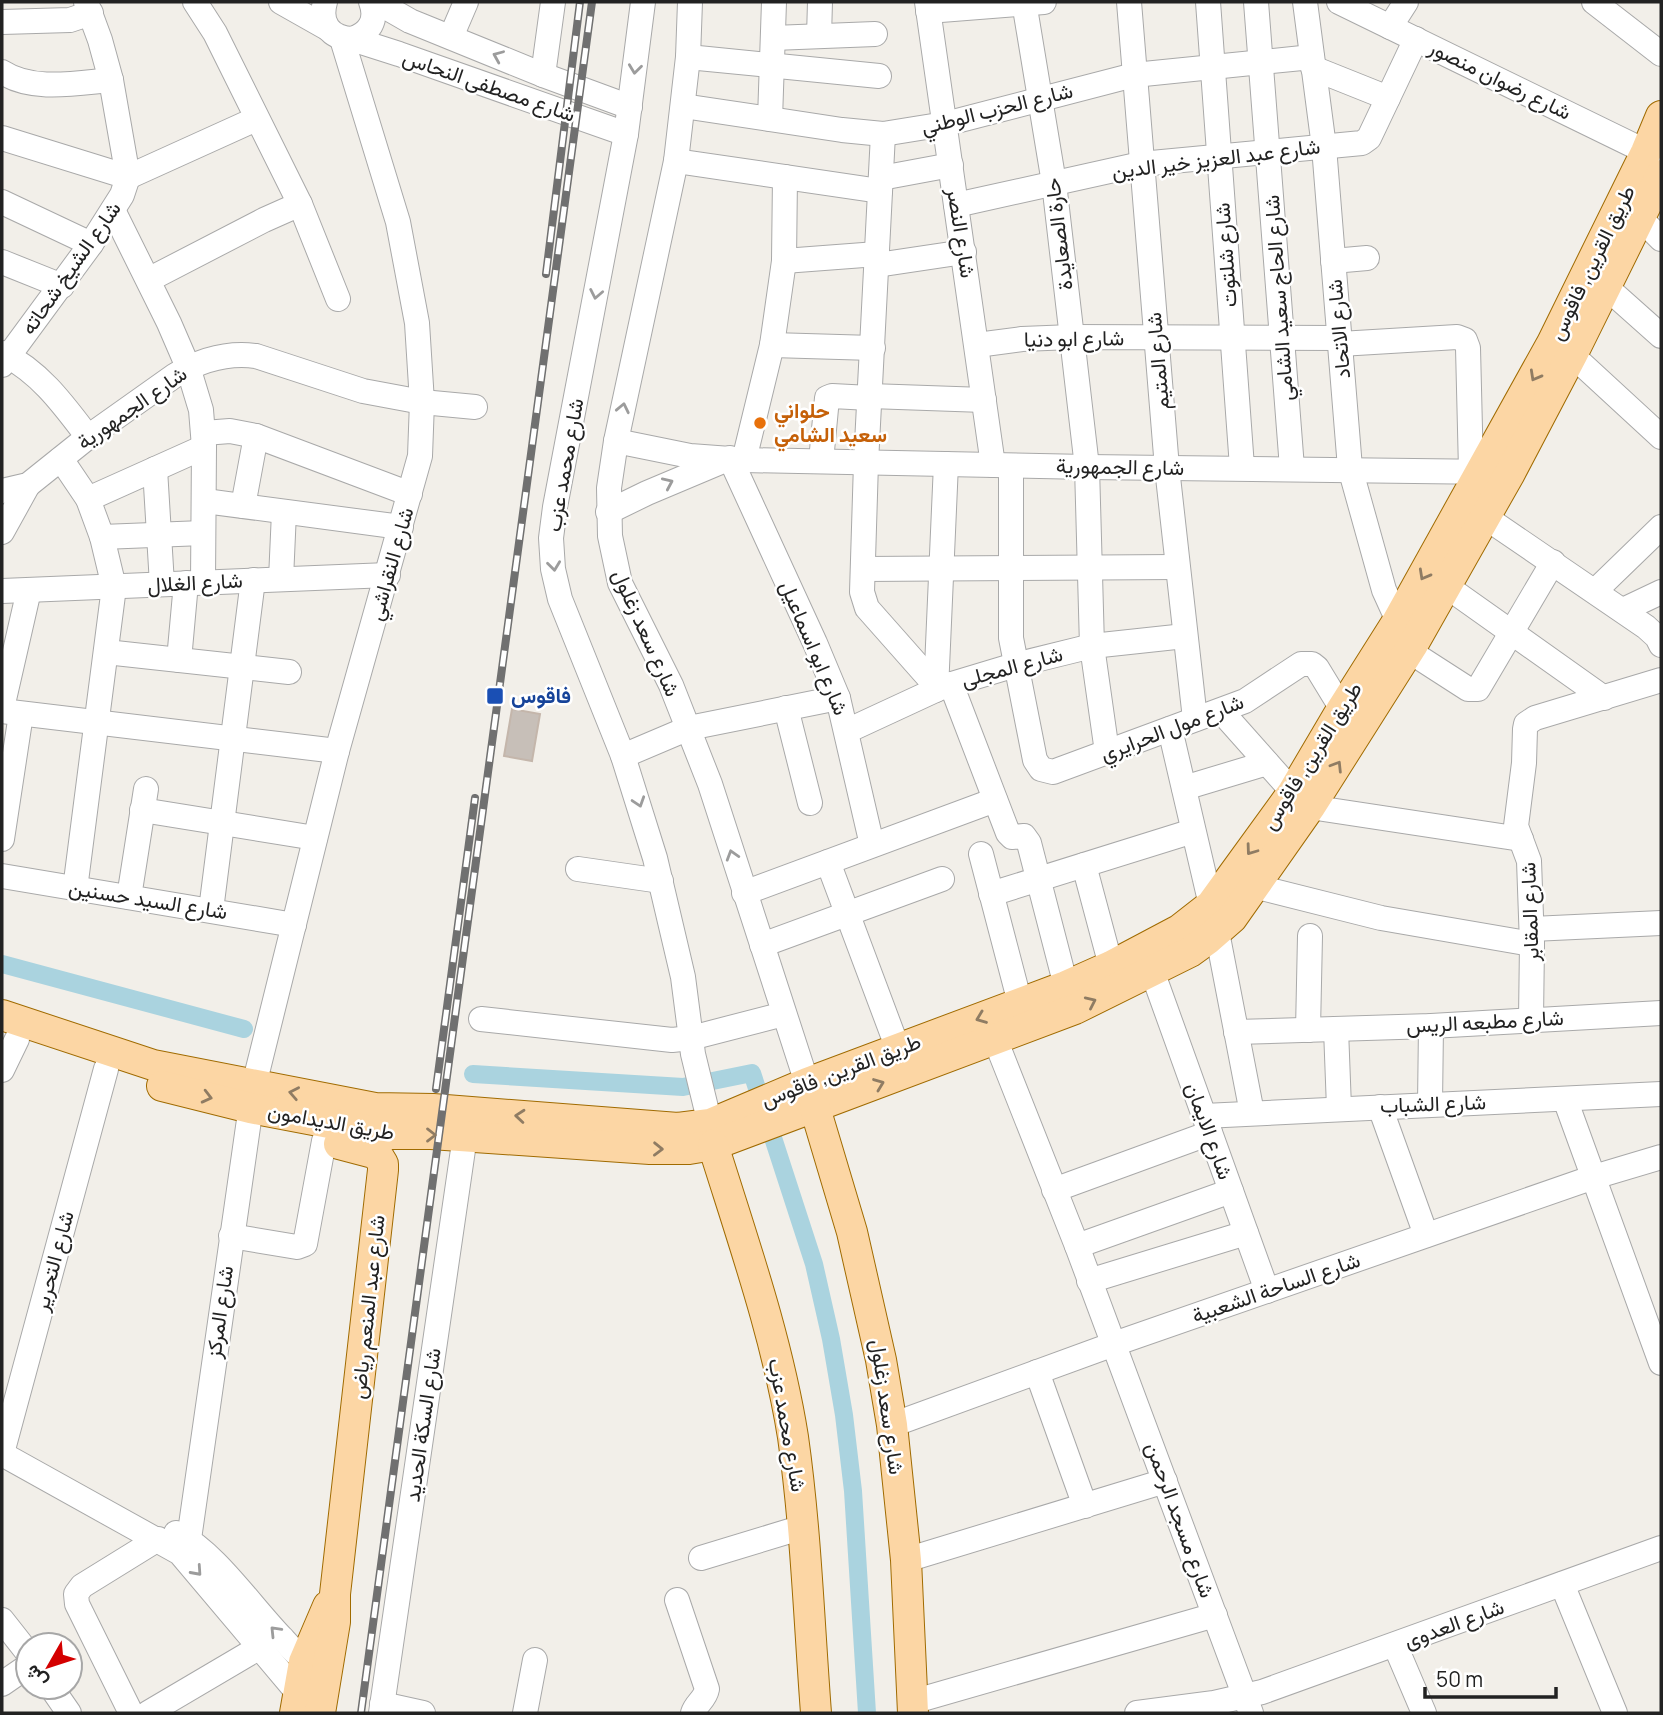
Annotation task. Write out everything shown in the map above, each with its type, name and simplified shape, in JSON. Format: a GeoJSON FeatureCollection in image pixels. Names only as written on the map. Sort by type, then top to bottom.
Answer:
{"type":"FeatureCollection","features":[{"type":"Feature","properties":{"kind":"main road","name":"طريق القرين, فاقوس"},"geometry":{"type":"LineString","coordinates":[[718,1126],[995,1040],[1075,1009],[1190,952],[1302,800],[1406,640],[1446,586],[1485,517],[1488,471],[1572,355],[1640,218],[1656,162],[1661,116]]}},
{"type":"Feature","properties":{"kind":"main road","name":"طريق القرين, فاقوس"},"geometry":{"type":"LineString","coordinates":[[800,1100],[898,1049],[1066,986],[1179,930],[1214,919],[1232,918],[1254,886],[1302,800],[1342,709],[1406,640],[1552,343],[1656,162]]}},
{"type":"Feature","properties":{"kind":"main road","name":"طريق الديدامون"},"geometry":{"type":"LineString","coordinates":[[7,1029],[106,1069],[150,1074]]}},
{"type":"Feature","properties":{"kind":"main road","name":"طريق الديدامون"},"geometry":{"type":"LineString","coordinates":[[7,1029],[250,1105],[387,1134],[465,1136],[573,1133]]}},
{"type":"Feature","properties":{"kind":"main road","name":"شارع سعد زغلول"},"geometry":{"type":"LineString","coordinates":[[800,1100],[852,1232],[868,1296],[892,1425],[906,1560],[912,1708]]}},
{"type":"Feature","properties":{"kind":"main road","name":"طريق الديدامون"},"geometry":{"type":"LineString","coordinates":[[250,1105],[433,1109],[650,1149],[689,1149],[718,1126]]}},
{"type":"Feature","properties":{"kind":"main road","name":"شارع عبد المنعم رياض"},"geometry":{"type":"LineString","coordinates":[[250,1105],[324,1141],[372,1151],[380,1159],[383,1170],[335,1594],[323,1614],[309,1706]]}},
{"type":"Feature","properties":{"kind":"main road","name":"شارع محمد عزب"},"geometry":{"type":"LineString","coordinates":[[718,1126],[774,1347],[793,1437],[803,1527],[816,1713]]}},
{"type":"Feature","properties":{"kind":"street"},"geometry":{"type":"LineString","coordinates":[[195,2],[215,33],[300,204],[338,299]]}},
{"type":"Feature","properties":{"kind":"street","name":"شارع مصطفى النحاس"},"geometry":{"type":"LineString","coordinates":[[281,2],[340,36],[626,134]]}},
{"type":"Feature","properties":{"kind":"street","name":"شارع النقراشي"},"geometry":{"type":"LineString","coordinates":[[250,1105],[337,751],[420,456],[422,402],[417,323],[398,222],[340,36],[322,12],[325,2]]}},
{"type":"Feature","properties":{"kind":"street"},"geometry":{"type":"LineString","coordinates":[[340,36],[368,31],[374,15],[374,2]]}},
{"type":"Feature","properties":{"kind":"street","name":"شارع مصطفى النحاس"},"geometry":{"type":"LineString","coordinates":[[374,2],[410,21],[630,107]]}},
{"type":"Feature","properties":{"kind":"street"},"geometry":{"type":"LineString","coordinates":[[450,37],[466,2]]}},
{"type":"Feature","properties":{"kind":"street"},"geometry":{"type":"LineString","coordinates":[[543,75],[553,2]]}},
{"type":"Feature","properties":{"kind":"street","name":"شارع محمد عزب"},"geometry":{"type":"LineString","coordinates":[[643,2],[626,134],[560,480],[551,538],[553,569],[560,599],[623,756],[661,881],[683,977],[692,1046],[718,1126]]}},
{"type":"Feature","properties":{"kind":"street","name":"شارع سعد زغلول"},"geometry":{"type":"LineString","coordinates":[[690,2],[688,57],[676,161],[616,441],[608,512],[613,560],[620,583],[671,685],[710,783],[784,1014],[800,1100]]}},
{"type":"Feature","properties":{"kind":"street"},"geometry":{"type":"LineString","coordinates":[[770,119],[774,2]]}},
{"type":"Feature","properties":{"kind":"street"},"geometry":{"type":"LineString","coordinates":[[819,36],[821,2]]}},
{"type":"Feature","properties":{"kind":"street"},"geometry":{"type":"LineString","coordinates":[[928,6],[1031,2]]}},
{"type":"Feature","properties":{"kind":"street","name":"حارة الصعايدة"},"geometry":{"type":"LineString","coordinates":[[1031,2],[1087,467],[1093,646],[1107,752]]}},
{"type":"Feature","properties":{"kind":"street","name":"شارع المتيم"},"geometry":{"type":"LineString","coordinates":[[1129,2],[1167,468],[1195,719]]}},
{"type":"Feature","properties":{"kind":"street","name":"شارع شلتوت"},"geometry":{"type":"LineString","coordinates":[[1208,2],[1242,467]]}},
{"type":"Feature","properties":{"kind":"street","name":"شارع الحاج سعيد الشامي"},"geometry":{"type":"LineString","coordinates":[[1256,2],[1292,468]]}},
{"type":"Feature","properties":{"kind":"street","name":"شارع الاتحاد"},"geometry":{"type":"LineString","coordinates":[[1305,2],[1324,147],[1350,468],[1384,590],[1406,640]]}},
{"type":"Feature","properties":{"kind":"street","name":"شارع رضوان منصور"},"geometry":{"type":"LineString","coordinates":[[1339,2],[1656,162]]}},
{"type":"Feature","properties":{"kind":"street"},"geometry":{"type":"LineString","coordinates":[[1390,27],[1406,2]]}},
{"type":"Feature","properties":{"kind":"street"},"geometry":{"type":"LineString","coordinates":[[1594,2],[1661,54]]}},
{"type":"Feature","properties":{"kind":"street"},"geometry":{"type":"LineString","coordinates":[[2,22],[70,20],[92,6]]}},
{"type":"Feature","properties":{"kind":"street","name":"شارع الشيخ شحاته"},"geometry":{"type":"LineString","coordinates":[[4,358],[62,286],[91,244],[122,195],[128,177],[111,80],[92,6]]}},
{"type":"Feature","properties":{"kind":"street","name":"شارع النصر"},"geometry":{"type":"LineString","coordinates":[[928,6],[984,400],[1002,466],[1011,568],[1011,638],[1015,665],[1035,760],[1041,769],[1052,772]]}},
{"type":"Feature","properties":{"kind":"street"},"geometry":{"type":"LineString","coordinates":[[773,38],[875,34]]}},
{"type":"Feature","properties":{"kind":"street","name":"شارع عبد العزيز خير الدين"},"geometry":{"type":"LineString","coordinates":[[956,205],[1141,164],[1366,141],[1416,39]]}},
{"type":"Feature","properties":{"kind":"street"},"geometry":{"type":"LineString","coordinates":[[688,57],[879,76]]}},
{"type":"Feature","properties":{"kind":"street","name":"شارع الحزب الوطني"},"geometry":{"type":"LineString","coordinates":[[683,106],[883,134],[945,124],[1134,75],[1261,61],[1312,62]]}},
{"type":"Feature","properties":{"kind":"street"},"geometry":{"type":"LineString","coordinates":[[1312,62],[1388,99]]}},
{"type":"Feature","properties":{"kind":"street"},"geometry":{"type":"LineString","coordinates":[[2,72],[18,79],[55,84],[111,80]]}},
{"type":"Feature","properties":{"kind":"street"},"geometry":{"type":"LineString","coordinates":[[2,138],[128,177],[256,119]]}},
{"type":"Feature","properties":{"kind":"street"},"geometry":{"type":"LineString","coordinates":[[883,134],[862,592],[867,608],[941,686],[1009,834],[1027,839],[1066,986]]}},
{"type":"Feature","properties":{"kind":"street"},"geometry":{"type":"LineString","coordinates":[[676,161],[785,177],[880,185],[951,165]]}},
{"type":"Feature","properties":{"kind":"street"},"geometry":{"type":"LineString","coordinates":[[737,459],[772,345],[784,261],[785,177]]}},
{"type":"Feature","properties":{"kind":"street"},"geometry":{"type":"LineString","coordinates":[[2,202],[91,244]]}},
{"type":"Feature","properties":{"kind":"street"},"geometry":{"type":"LineString","coordinates":[[150,279],[243,230],[300,204]]}},
{"type":"Feature","properties":{"kind":"street"},"geometry":{"type":"LineString","coordinates":[[113,210],[150,279],[188,368],[201,410],[205,501],[203,533],[184,583],[179,660]]}},
{"type":"Feature","properties":{"kind":"street"},"geometry":{"type":"LineString","coordinates":[[1640,218],[1661,239]]}},
{"type":"Feature","properties":{"kind":"street"},"geometry":{"type":"LineString","coordinates":[[784,261],[877,260],[964,252]]}},
{"type":"Feature","properties":{"kind":"street"},"geometry":{"type":"LineString","coordinates":[[1333,261],[1367,258]]}},
{"type":"Feature","properties":{"kind":"street"},"geometry":{"type":"LineString","coordinates":[[2,262],[62,286]]}},
{"type":"Feature","properties":{"kind":"street"},"geometry":{"type":"LineString","coordinates":[[1606,287],[1661,336]]}},
{"type":"Feature","properties":{"kind":"street","name":"شارع ابو دنيا"},"geometry":{"type":"LineString","coordinates":[[977,345],[1022,339],[1072,337],[1233,337],[1340,341],[1457,337],[1465,340],[1468,348],[1488,471]]}},
{"type":"Feature","properties":{"kind":"street"},"geometry":{"type":"LineString","coordinates":[[772,345],[873,348]]}},
{"type":"Feature","properties":{"kind":"street"},"geometry":{"type":"LineString","coordinates":[[1572,355],[1661,437]]}},
{"type":"Feature","properties":{"kind":"street","name":"شارع الجمهورية"},"geometry":{"type":"LineString","coordinates":[[2,491],[27,485],[88,437],[188,368],[222,356],[256,356],[363,391],[422,402],[475,407]]}},
{"type":"Feature","properties":{"kind":"street"},"geometry":{"type":"LineString","coordinates":[[4,358],[38,376],[88,437]]}},
{"type":"Feature","properties":{"kind":"street"},"geometry":{"type":"LineString","coordinates":[[821,461],[827,398],[832,396],[984,400]]}},
{"type":"Feature","properties":{"kind":"street"},"geometry":{"type":"LineString","coordinates":[[88,499],[155,469],[204,440],[230,431],[256,436],[410,494]]}},
{"type":"Feature","properties":{"kind":"street"},"geometry":{"type":"LineString","coordinates":[[243,506],[256,436]]}},
{"type":"Feature","properties":{"kind":"street","name":"شارع الجمهورية"},"geometry":{"type":"LineString","coordinates":[[616,441],[690,456],[737,459],[1002,466],[1488,471]]}},
{"type":"Feature","properties":{"kind":"street"},"geometry":{"type":"LineString","coordinates":[[61,459],[88,499],[102,537],[114,587],[75,889]]}},
{"type":"Feature","properties":{"kind":"street","name":"شارع الجمهورية"},"geometry":{"type":"LineString","coordinates":[[608,512],[647,493],[737,459]]}},
{"type":"Feature","properties":{"kind":"street","name":"شارع ابو اسماعيل"},"geometry":{"type":"LineString","coordinates":[[737,459],[838,698],[872,845]]}},
{"type":"Feature","properties":{"kind":"street"},"geometry":{"type":"LineString","coordinates":[[941,686],[941,569],[946,464]]}},
{"type":"Feature","properties":{"kind":"street"},"geometry":{"type":"LineString","coordinates":[[155,469],[159,535],[184,583]]}},
{"type":"Feature","properties":{"kind":"street"},"geometry":{"type":"LineString","coordinates":[[2,532],[27,485]]}},
{"type":"Feature","properties":{"kind":"street"},"geometry":{"type":"LineString","coordinates":[[205,501],[401,527]]}},
{"type":"Feature","properties":{"kind":"street"},"geometry":{"type":"LineString","coordinates":[[281,579],[284,512]]}},
{"type":"Feature","properties":{"kind":"street"},"geometry":{"type":"LineString","coordinates":[[1485,517],[1623,610],[1652,632],[1661,645]]}},
{"type":"Feature","properties":{"kind":"street"},"geometry":{"type":"LineString","coordinates":[[1595,591],[1661,527]]}},
{"type":"Feature","properties":{"kind":"street"},"geometry":{"type":"LineString","coordinates":[[102,537],[203,533]]}},
{"type":"Feature","properties":{"kind":"street"},"geometry":{"type":"LineString","coordinates":[[1406,640],[1474,691],[1480,686],[1553,562]]}},
{"type":"Feature","properties":{"kind":"street"},"geometry":{"type":"LineString","coordinates":[[863,569],[1177,567]]}},
{"type":"Feature","properties":{"kind":"street","name":"شارع الغلال"},"geometry":{"type":"LineString","coordinates":[[2,591],[388,575]]}},
{"type":"Feature","properties":{"kind":"street"},"geometry":{"type":"LineString","coordinates":[[211,910],[253,580]]}},
{"type":"Feature","properties":{"kind":"street"},"geometry":{"type":"LineString","coordinates":[[1446,586],[1604,698],[1661,680]]}},
{"type":"Feature","properties":{"kind":"street"},"geometry":{"type":"LineString","coordinates":[[2,839],[8,711],[29,590]]}},
{"type":"Feature","properties":{"kind":"street"},"geometry":{"type":"LineString","coordinates":[[1623,610],[1661,592]]}},
{"type":"Feature","properties":{"kind":"street","name":"شارع المجلى"},"geometry":{"type":"LineString","coordinates":[[847,731],[941,686],[1015,665],[1093,646],[1185,636]]}},
{"type":"Feature","properties":{"kind":"street"},"geometry":{"type":"LineString","coordinates":[[106,652],[289,672]]}},
{"type":"Feature","properties":{"kind":"street","name":"شارع مول الحرايري"},"geometry":{"type":"LineString","coordinates":[[1052,772],[1256,696],[1301,664],[1307,663],[1317,668],[1342,709]]}},
{"type":"Feature","properties":{"kind":"street"},"geometry":{"type":"LineString","coordinates":[[623,756],[689,728],[838,698]]}},
{"type":"Feature","properties":{"kind":"street","name":"شارع المقابر"},"geometry":{"type":"LineString","coordinates":[[1531,1019],[1529,861],[1516,819],[1523,781],[1527,724],[1535,718],[1604,698]]}},
{"type":"Feature","properties":{"kind":"street"},"geometry":{"type":"LineString","coordinates":[[786,708],[810,803]]}},
{"type":"Feature","properties":{"kind":"street"},"geometry":{"type":"LineString","coordinates":[[8,711],[337,751]]}},
{"type":"Feature","properties":{"kind":"street"},"geometry":{"type":"LineString","coordinates":[[1221,711],[1302,800],[1521,839]]}},
{"type":"Feature","properties":{"kind":"street"},"geometry":{"type":"LineString","coordinates":[[1170,729],[1214,919],[1252,1112]]}},
{"type":"Feature","properties":{"kind":"street"},"geometry":{"type":"LineString","coordinates":[[1184,788],[1267,762]]}},
{"type":"Feature","properties":{"kind":"street"},"geometry":{"type":"LineString","coordinates":[[129,897],[144,799],[222,823],[315,838]]}},
{"type":"Feature","properties":{"kind":"street"},"geometry":{"type":"LineString","coordinates":[[744,893],[995,800]]}},
{"type":"Feature","properties":{"kind":"street"},"geometry":{"type":"LineString","coordinates":[[991,894],[1193,831]]}},
{"type":"Feature","properties":{"kind":"street"},"geometry":{"type":"LineString","coordinates":[[981,854],[1020,1003]]}},
{"type":"Feature","properties":{"kind":"street"},"geometry":{"type":"LineString","coordinates":[[828,862],[898,1049]]}},
{"type":"Feature","properties":{"kind":"street"},"geometry":{"type":"LineString","coordinates":[[1084,865],[1111,966]]}},
{"type":"Feature","properties":{"kind":"street"},"geometry":{"type":"LineString","coordinates":[[578,869],[661,881]]}},
{"type":"Feature","properties":{"kind":"street","name":"شارع السيد حسنين"},"geometry":{"type":"LineString","coordinates":[[2,876],[294,925]]}},
{"type":"Feature","properties":{"kind":"street"},"geometry":{"type":"LineString","coordinates":[[762,946],[942,879]]}},
{"type":"Feature","properties":{"kind":"street"},"geometry":{"type":"LineString","coordinates":[[1254,886],[1381,918],[1532,937],[1661,923]]}},
{"type":"Feature","properties":{"kind":"street"},"geometry":{"type":"LineString","coordinates":[[1308,1030],[1310,936]]}},
{"type":"Feature","properties":{"kind":"street","name":"شارع الايمان"},"geometry":{"type":"LineString","coordinates":[[1152,971],[1267,1291]]}},
{"type":"Feature","properties":{"kind":"street","name":"شارع مطبعه الريس"},"geometry":{"type":"LineString","coordinates":[[1236,1032],[1431,1026],[1661,1013]]}},
{"type":"Feature","properties":{"kind":"street"},"geometry":{"type":"LineString","coordinates":[[481,1019],[692,1046],[784,1014]]}},
{"type":"Feature","properties":{"kind":"street"},"geometry":{"type":"LineString","coordinates":[[1430,1104],[1431,1026]]}},
{"type":"Feature","properties":{"kind":"street"},"geometry":{"type":"LineString","coordinates":[[2,1070],[7,1029]]}},
{"type":"Feature","properties":{"kind":"street"},"geometry":{"type":"LineString","coordinates":[[1336,1029],[1339,1108]]}},
{"type":"Feature","properties":{"kind":"street","name":"شارع مسجد الرحمن"},"geometry":{"type":"LineString","coordinates":[[995,1040],[1077,1246],[1248,1705]]}},
{"type":"Feature","properties":{"kind":"street","name":"شارع التحرير"},"geometry":{"type":"LineString","coordinates":[[2,1454],[106,1069]]}},
{"type":"Feature","properties":{"kind":"street","name":"شارع الشباب"},"geometry":{"type":"LineString","coordinates":[[1054,1190],[1207,1125],[1252,1112],[1661,1094]]}},
{"type":"Feature","properties":{"kind":"street"},"geometry":{"type":"LineString","coordinates":[[1565,1099],[1656,1329],[1661,1363]]}},
{"type":"Feature","properties":{"kind":"street","name":"شارع المركز"},"geometry":{"type":"LineString","coordinates":[[189,1539],[250,1105]]}},
{"type":"Feature","properties":{"kind":"street"},"geometry":{"type":"LineString","coordinates":[[1380,1107],[1426,1235]]}},
{"type":"Feature","properties":{"kind":"street","name":"شارع السكة الحديد"},"geometry":{"type":"LineString","coordinates":[[382,1709],[465,1136]]}},
{"type":"Feature","properties":{"kind":"street"},"geometry":{"type":"LineString","coordinates":[[231,1236],[297,1247],[304,1244],[324,1141]]}},
{"type":"Feature","properties":{"kind":"street","name":"شارع الساحة الشعبية"},"geometry":{"type":"LineString","coordinates":[[892,1425],[1426,1235],[1594,1177],[1661,1157]]}},
{"type":"Feature","properties":{"kind":"street"},"geometry":{"type":"LineString","coordinates":[[1077,1246],[1231,1191]]}},
{"type":"Feature","properties":{"kind":"street"},"geometry":{"type":"LineString","coordinates":[[1089,1281],[1246,1233]]}},
{"type":"Feature","properties":{"kind":"street"},"geometry":{"type":"LineString","coordinates":[[1037,1372],[1085,1506]]}},
{"type":"Feature","properties":{"kind":"street"},"geometry":{"type":"LineString","coordinates":[[2,1454],[180,1553],[309,1706]]}},
{"type":"Feature","properties":{"kind":"street"},"geometry":{"type":"LineString","coordinates":[[906,1560],[1165,1481]]}},
{"type":"Feature","properties":{"kind":"street"},"geometry":{"type":"LineString","coordinates":[[99,1507],[189,1539],[205,1553],[261,1617],[316,1667]]}},
{"type":"Feature","properties":{"kind":"street"},"geometry":{"type":"LineString","coordinates":[[701,1558],[803,1527]]}},
{"type":"Feature","properties":{"kind":"street"},"geometry":{"type":"LineString","coordinates":[[131,1713],[77,1604],[76,1594],[82,1586],[158,1539]]}},
{"type":"Feature","properties":{"kind":"street","name":"شارع العدوى"},"geometry":{"type":"LineString","coordinates":[[1137,1713],[1248,1705],[1395,1645],[1661,1548]]}},
{"type":"Feature","properties":{"kind":"street"},"geometry":{"type":"LineString","coordinates":[[1562,1584],[1615,1713]]}},
{"type":"Feature","properties":{"kind":"street"},"geometry":{"type":"LineString","coordinates":[[677,1600],[707,1689],[694,1713]]}},
{"type":"Feature","properties":{"kind":"street"},"geometry":{"type":"LineString","coordinates":[[912,1708],[1215,1615]]}},
{"type":"Feature","properties":{"kind":"street"},"geometry":{"type":"LineString","coordinates":[[2,1620],[14,1635]]}},
{"type":"Feature","properties":{"kind":"street"},"geometry":{"type":"LineString","coordinates":[[1395,1645],[1424,1713]]}},
{"type":"Feature","properties":{"kind":"street"},"geometry":{"type":"LineString","coordinates":[[148,1713],[260,1647]]}},
{"type":"Feature","properties":{"kind":"street"},"geometry":{"type":"LineString","coordinates":[[525,1713],[535,1660]]}},
{"type":"Feature","properties":{"kind":"street"},"geometry":{"type":"LineString","coordinates":[[382,1709],[422,1713]]}},
{"type":"Feature","properties":{"kind":"building"},"geometry":{"type":"Polygon","coordinates":[[[512,709],[540,714],[532,761],[504,756],[512,709]]]}},
{"type":"Feature","properties":{"kind":"waterway"},"geometry":{"type":"LineString","coordinates":[[2,964],[244,1029]]}},
{"type":"Feature","properties":{"kind":"waterway"},"geometry":{"type":"LineString","coordinates":[[473,1074],[683,1087],[752,1073],[814,1264],[831,1339],[853,1491],[867,1713]]}},
{"type":"Feature","properties":{"kind":"railway"},"geometry":{"type":"LineString","coordinates":[[546,274],[580,2]]}},
{"type":"Feature","properties":{"kind":"railway"},"geometry":{"type":"LineString","coordinates":[[361,1713],[592,2]]}},
{"type":"Feature","properties":{"kind":"railway"},"geometry":{"type":"LineString","coordinates":[[436,1089],[475,798]]}},
{"type":"Feature","properties":{"kind":"place","name":"حلواني سعيد الشامي"},"geometry":{"type":"Point","coordinates":[760,423]}},
{"type":"Feature","properties":{"kind":"place","name":"فاقوس"},"geometry":{"type":"Point","coordinates":[495,696]}}]}
